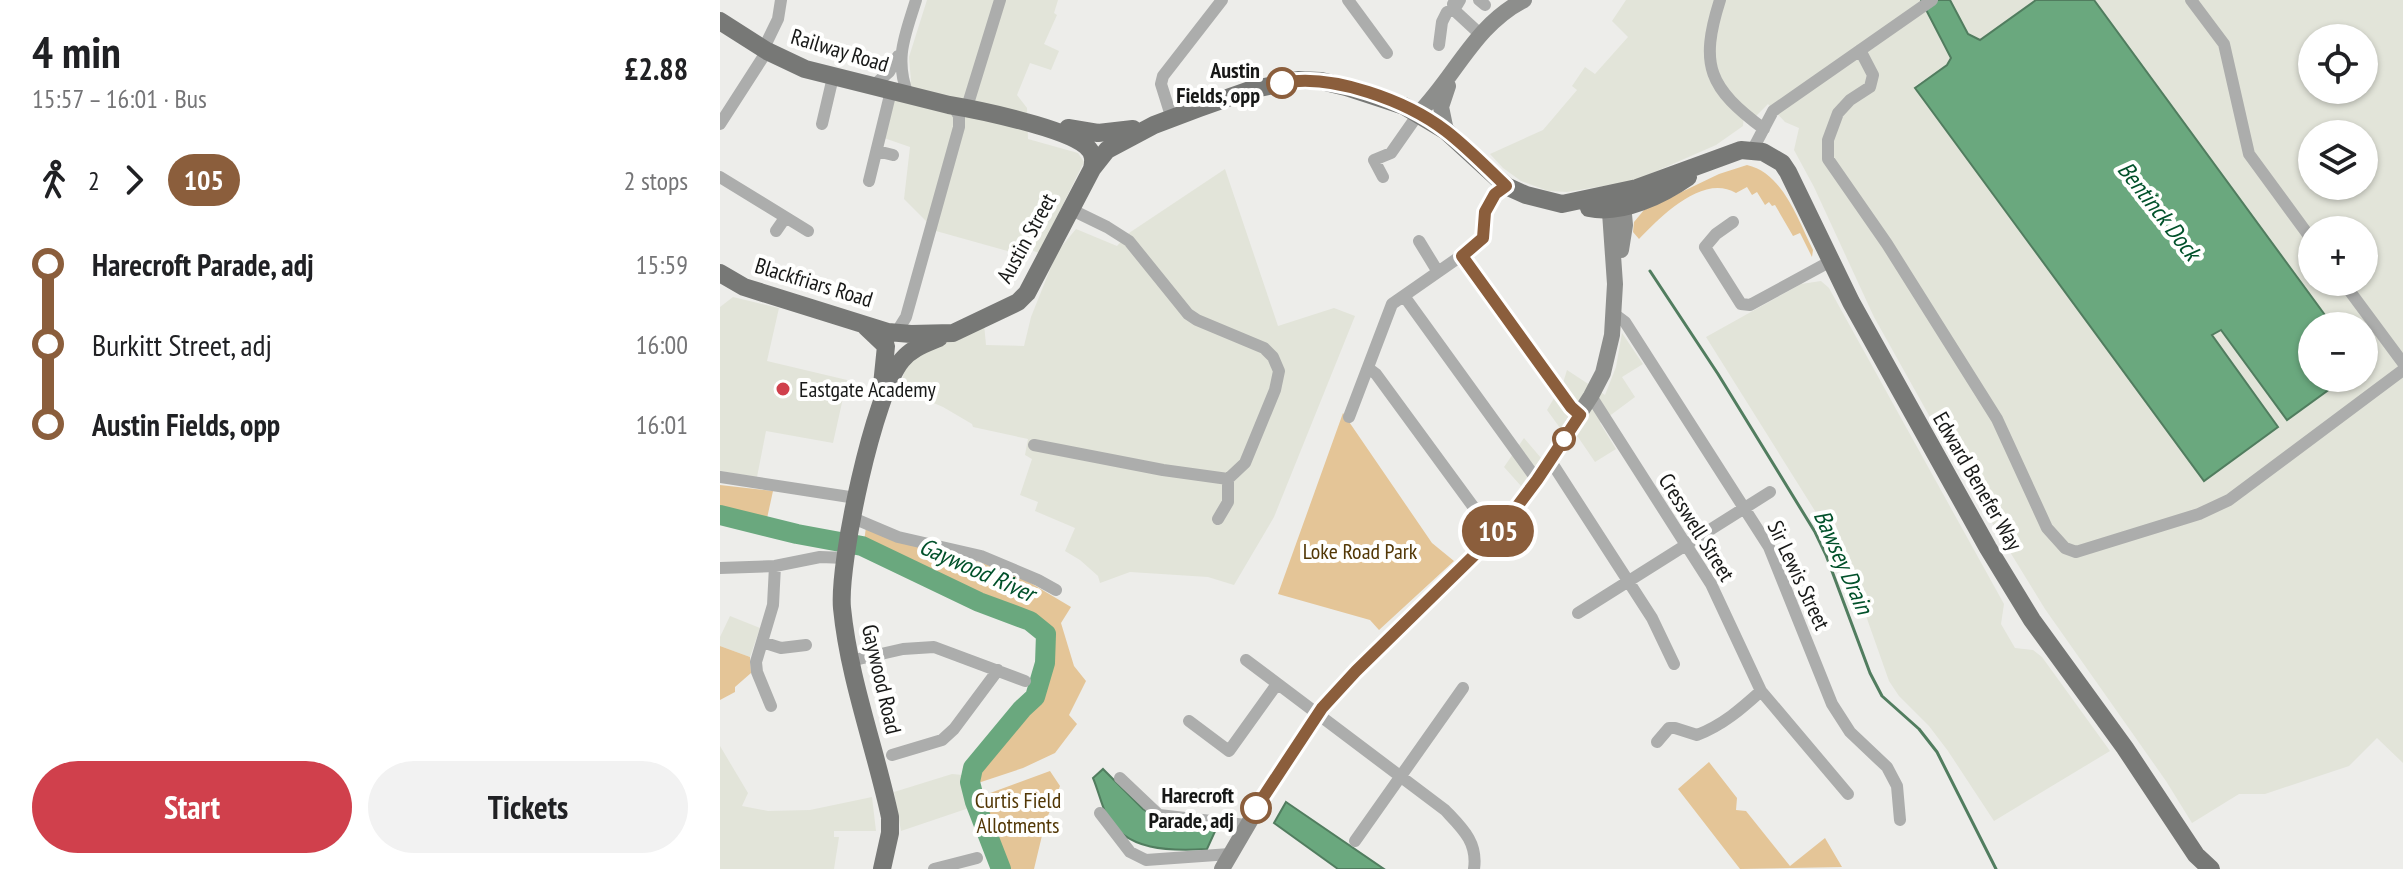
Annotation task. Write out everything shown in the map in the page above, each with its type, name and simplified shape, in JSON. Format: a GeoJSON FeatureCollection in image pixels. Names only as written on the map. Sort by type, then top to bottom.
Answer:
{"type":"FeatureCollection","features":[{"type":"Feature","properties":{"kind":"main road","name":"Railway Road"},"geometry":{"type":"LineString","coordinates":[[720,21],[766,50],[805,69],[1033,124]]}},
{"type":"Feature","properties":{"kind":"main road"},"geometry":{"type":"LineString","coordinates":[[1033,124],[1098,133],[1154,125],[1250,90],[1298,80],[1321,81],[1419,113],[1446,131],[1506,186],[1541,199],[1571,204],[1616,200],[1728,153],[1753,149]]}},
{"type":"Feature","properties":{"kind":"main road"},"geometry":{"type":"LineString","coordinates":[[1033,124],[1084,144],[1094,159],[1092,169]]}},
{"type":"Feature","properties":{"kind":"main road","name":"Austin Street"},"geometry":{"type":"LineString","coordinates":[[896,333],[953,333],[1018,302],[1027,293],[1092,169],[1113,146],[1154,125]]}},
{"type":"Feature","properties":{"kind":"main road","name":"Edward Benefer Way"},"geometry":{"type":"LineString","coordinates":[[1753,149],[1782,163],[1788,172],[1851,302],[1947,476],[2032,620],[2125,748],[2196,855],[2211,869]]}},
{"type":"Feature","properties":{"kind":"main road","name":"Blackfriars Road"},"geometry":{"type":"LineString","coordinates":[[720,273],[744,287],[896,333]]}},
{"type":"Feature","properties":{"kind":"main road"},"geometry":{"type":"LineString","coordinates":[[856,320],[886,346],[878,411]]}},
{"type":"Feature","properties":{"kind":"main road"},"geometry":{"type":"LineString","coordinates":[[878,411],[894,372],[907,354],[922,344],[953,333]]}},
{"type":"Feature","properties":{"kind":"main road","name":"Gaywood Road"},"geometry":{"type":"LineString","coordinates":[[878,411],[856,498],[841,604],[850,661],[885,793],[890,833],[882,869]]}},
{"type":"Feature","properties":{"kind":"street"},"geometry":{"type":"LineString","coordinates":[[720,124],[766,50],[778,19],[781,0]]}},
{"type":"Feature","properties":{"kind":"street"},"geometry":{"type":"LineString","coordinates":[[891,91],[889,72],[900,53],[916,0]]}},
{"type":"Feature","properties":{"kind":"street"},"geometry":{"type":"LineString","coordinates":[[896,333],[906,317],[959,127],[960,106],[1000,0]]}},
{"type":"Feature","properties":{"kind":"street"},"geometry":{"type":"LineString","coordinates":[[1172,119],[1161,84],[1163,76],[1222,0]]}},
{"type":"Feature","properties":{"kind":"street"},"geometry":{"type":"LineString","coordinates":[[1348,0],[1387,53]]}},
{"type":"Feature","properties":{"kind":"street"},"geometry":{"type":"LineString","coordinates":[[1374,160],[1391,153],[1480,34],[1507,9],[1524,0]]}},
{"type":"Feature","properties":{"kind":"street"},"geometry":{"type":"LineString","coordinates":[[1720,0],[1709,32],[1708,53],[1712,73],[1727,98],[1764,129]]}},
{"type":"Feature","properties":{"kind":"street"},"geometry":{"type":"LineString","coordinates":[[1753,149],[1773,111],[1932,0]]}},
{"type":"Feature","properties":{"kind":"street"},"geometry":{"type":"LineString","coordinates":[[2191,0],[2224,44],[2249,154],[2298,221]]}},
{"type":"Feature","properties":{"kind":"street"},"geometry":{"type":"LineString","coordinates":[[1439,45],[1442,22],[1456,4],[1480,34]]}},
{"type":"Feature","properties":{"kind":"street"},"geometry":{"type":"LineString","coordinates":[[1860,50],[1873,75],[1870,87],[1850,100],[1838,113],[1828,140],[1828,159],[1913,284],[1997,419],[2047,528],[2065,548],[2076,552],[2199,514],[2229,500],[2403,370]]}},
{"type":"Feature","properties":{"kind":"street"},"geometry":{"type":"LineString","coordinates":[[869,181],[900,67],[900,53]]}},
{"type":"Feature","properties":{"kind":"street"},"geometry":{"type":"LineString","coordinates":[[1446,131],[1442,102],[1454,69]]}},
{"type":"Feature","properties":{"kind":"street"},"geometry":{"type":"LineString","coordinates":[[822,124],[833,77]]}},
{"type":"Feature","properties":{"kind":"street"},"geometry":{"type":"LineString","coordinates":[[1367,147],[1383,177]]}},
{"type":"Feature","properties":{"kind":"street"},"geometry":{"type":"LineString","coordinates":[[877,151],[893,155]]}},
{"type":"Feature","properties":{"kind":"street"},"geometry":{"type":"LineString","coordinates":[[720,177],[808,231]]}},
{"type":"Feature","properties":{"kind":"street"},"geometry":{"type":"LineString","coordinates":[[1349,417],[1390,307],[1483,238],[1490,203],[1495,194],[1506,186]]}},
{"type":"Feature","properties":{"kind":"street"},"geometry":{"type":"LineString","coordinates":[[1100,813],[1117,839],[1139,858],[1226,862],[1246,825],[1317,715],[1356,671],[1494,535],[1537,480],[1580,415],[1608,358],[1615,284],[1625,225],[1616,200]]}},
{"type":"Feature","properties":{"kind":"street"},"geometry":{"type":"LineString","coordinates":[[1034,445],[1228,479],[1245,463],[1275,390],[1279,371],[1273,357],[1264,348],[1188,314],[1129,241],[1070,209]]}},
{"type":"Feature","properties":{"kind":"street"},"geometry":{"type":"LineString","coordinates":[[776,231],[785,218]]}},
{"type":"Feature","properties":{"kind":"street"},"geometry":{"type":"LineString","coordinates":[[1705,247],[1733,222]]}},
{"type":"Feature","properties":{"kind":"street"},"geometry":{"type":"LineString","coordinates":[[1419,241],[1438,272]]}},
{"type":"Feature","properties":{"kind":"street"},"geometry":{"type":"LineString","coordinates":[[1691,244],[1705,247],[1737,301],[1744,305],[1750,305],[1831,261]]}},
{"type":"Feature","properties":{"kind":"street"},"geometry":{"type":"LineString","coordinates":[[1462,256],[1571,407],[1580,415]]}},
{"type":"Feature","properties":{"kind":"street"},"geometry":{"type":"LineString","coordinates":[[1404,296],[1537,480]]}},
{"type":"Feature","properties":{"kind":"street"},"geometry":{"type":"LineString","coordinates":[[2353,296],[2403,363]]}},
{"type":"Feature","properties":{"kind":"street","name":"Sir Lewis Street"},"geometry":{"type":"LineString","coordinates":[[1613,313],[1625,322],[1769,547],[1832,704],[1850,732],[1887,767],[1897,786],[1900,820]]}},
{"type":"Feature","properties":{"kind":"street"},"geometry":{"type":"LineString","coordinates":[[1368,368],[1376,374],[1494,535]]}},
{"type":"Feature","properties":{"kind":"street","name":"Cresswell Street"},"geometry":{"type":"LineString","coordinates":[[1591,396],[1711,584],[1759,687],[1848,794]]}},
{"type":"Feature","properties":{"kind":"street"},"geometry":{"type":"LineString","coordinates":[[1550,460],[1652,618],[1674,664]]}},
{"type":"Feature","properties":{"kind":"street"},"geometry":{"type":"LineString","coordinates":[[720,477],[856,498]]}},
{"type":"Feature","properties":{"kind":"street"},"geometry":{"type":"LineString","coordinates":[[1218,519],[1228,502],[1228,479]]}},
{"type":"Feature","properties":{"kind":"street"},"geometry":{"type":"LineString","coordinates":[[1578,613],[1770,492]]}},
{"type":"Feature","properties":{"kind":"street"},"geometry":{"type":"LineString","coordinates":[[853,518],[898,537],[981,556],[1056,590]]}},
{"type":"Feature","properties":{"kind":"street"},"geometry":{"type":"LineString","coordinates":[[720,568],[775,566],[820,557],[846,558]]}},
{"type":"Feature","properties":{"kind":"street"},"geometry":{"type":"LineString","coordinates":[[771,706],[756,668],[773,605],[775,566]]}},
{"type":"Feature","properties":{"kind":"street"},"geometry":{"type":"LineString","coordinates":[[762,642],[781,648],[806,645]]}},
{"type":"Feature","properties":{"kind":"street"},"geometry":{"type":"LineString","coordinates":[[850,661],[934,647],[1025,681]]}},
{"type":"Feature","properties":{"kind":"street"},"geometry":{"type":"LineString","coordinates":[[1246,660],[1445,810],[1469,835],[1476,858],[1474,869]]}},
{"type":"Feature","properties":{"kind":"street"},"geometry":{"type":"LineString","coordinates":[[892,755],[942,740],[954,729],[998,670]]}},
{"type":"Feature","properties":{"kind":"street"},"geometry":{"type":"LineString","coordinates":[[1189,721],[1229,751],[1277,684]]}},
{"type":"Feature","properties":{"kind":"street"},"geometry":{"type":"LineString","coordinates":[[1732,709],[1759,687]]}},
{"type":"Feature","properties":{"kind":"street"},"geometry":{"type":"LineString","coordinates":[[1657,742],[1669,728],[1697,735],[1718,726],[1759,687]]}},
{"type":"Feature","properties":{"kind":"street"},"geometry":{"type":"LineString","coordinates":[[1355,841],[1463,688]]}},
{"type":"Feature","properties":{"kind":"street"},"geometry":{"type":"LineString","coordinates":[[1120,778],[1159,815],[1246,825]]}},
{"type":"Feature","properties":{"kind":"street"},"geometry":{"type":"LineString","coordinates":[[1901,806],[1915,807]]}},
{"type":"Feature","properties":{"kind":"street"},"geometry":{"type":"LineString","coordinates":[[934,869],[977,858]]}},
{"type":"Feature","properties":{"kind":"shaded area"},"geometry":{"type":"Polygon","coordinates":[[[927,0],[1058,0],[1054,13],[1057,15],[1044,44],[1059,51],[1051,70],[1030,63],[1017,95],[1027,108],[1028,139],[1078,153],[1084,162],[1039,253],[1014,244],[1011,252],[936,231],[904,199],[910,147],[884,138],[893,102],[911,81],[909,57],[927,0]]]}},
{"type":"Feature","properties":{"kind":"shaded area"},"geometry":{"type":"Polygon","coordinates":[[[1626,0],[1921,0],[1951,58],[1948,64],[1915,86],[2212,336],[2221,329],[2287,420],[2326,392],[2378,392],[2378,312],[2323,312],[2311,296],[2378,296],[2378,216],[2298,216],[2298,278],[2094,0],[2403,0],[2403,763],[2377,738],[2349,766],[2265,794],[2239,794],[2192,823],[2045,609],[1959,469],[1874,317],[1794,150],[1799,128],[1785,122],[1768,104],[1755,117],[1744,114],[1743,126],[1716,145],[1634,181],[1567,192],[1548,191],[1521,181],[1490,154],[1543,130],[1577,90],[1572,86],[1585,67],[1595,74],[1628,37],[1612,21],[1626,0]]]}},
{"type":"Feature","properties":{"kind":"shaded area"},"geometry":{"type":"Polygon","coordinates":[[[1950,0],[2036,0],[1980,40],[1968,34],[1950,0]]]}},
{"type":"Feature","properties":{"kind":"shaded area"},"geometry":{"type":"Polygon","coordinates":[[[1225,169],[1278,326],[1334,308],[1355,316],[1274,517],[1234,585],[1208,577],[1130,572],[1100,583],[1098,576],[1065,551],[1075,528],[1035,511],[1038,502],[1020,495],[1032,459],[1025,455],[1028,439],[973,427],[943,407],[900,389],[908,358],[984,324],[986,345],[1024,346],[1031,317],[1057,252],[1076,229],[1117,246],[1129,233],[1225,169]]]}},
{"type":"Feature","properties":{"kind":"shaded area"},"geometry":{"type":"Polygon","coordinates":[[[1821,281],[1829,288],[2004,604],[2001,624],[2015,648],[2033,650],[2042,657],[2110,751],[1994,821],[1948,751],[1889,681],[1847,562],[1706,337],[1801,284],[1821,281]]]}},
{"type":"Feature","properties":{"kind":"shaded area","name":"Eastgate Academy"},"geometry":{"type":"Polygon","coordinates":[[[733,297],[779,308],[767,361],[847,380],[833,443],[766,431],[757,477],[720,471],[720,307],[733,297]]]}},
{"type":"Feature","properties":{"kind":"shaded area"},"geometry":{"type":"Polygon","coordinates":[[[1622,333],[1643,364],[1622,377],[1635,397],[1600,423],[1616,449],[1595,462],[1578,437],[1560,428],[1547,410],[1567,370],[1605,395],[1616,367],[1622,333]]]}},
{"type":"Feature","properties":{"kind":"shaded area"},"geometry":{"type":"Polygon","coordinates":[[[1524,438],[1541,458],[1521,486],[1504,467],[1524,438]]]}},
{"type":"Feature","properties":{"kind":"shaded area"},"geometry":{"type":"Polygon","coordinates":[[[730,616],[760,628],[750,657],[720,646],[720,637],[730,616]]]}},
{"type":"Feature","properties":{"kind":"shaded area"},"geometry":{"type":"Polygon","coordinates":[[[720,746],[748,793],[742,806],[768,811],[810,810],[872,797],[876,831],[834,831],[834,837],[839,837],[834,869],[720,869],[720,746]]]}},
{"type":"Feature","properties":{"kind":"shaded area"},"geometry":{"type":"Polygon","coordinates":[[[952,774],[963,775],[963,792],[969,808],[901,831],[894,792],[952,774]]]}},
{"type":"Feature","properties":{"kind":"green space"},"geometry":{"type":"Polygon","coordinates":[[[1747,165],[1770,177],[1788,199],[1813,250],[1812,257],[1800,233],[1793,236],[1775,205],[1769,202],[1765,205],[1757,192],[1752,195],[1747,187],[1736,193],[1723,188],[1696,193],[1670,210],[1639,239],[1633,232],[1634,222],[1644,210],[1719,174],[1747,165]]]}},
{"type":"Feature","properties":{"kind":"green space","name":"Loke Road Park"},"geometry":{"type":"Polygon","coordinates":[[[1343,413],[1432,543],[1454,561],[1379,630],[1370,620],[1278,594],[1343,413]]]}},
{"type":"Feature","properties":{"kind":"green space"},"geometry":{"type":"Polygon","coordinates":[[[720,485],[773,491],[764,532],[720,519],[720,485]]]}},
{"type":"Feature","properties":{"kind":"green space"},"geometry":{"type":"Polygon","coordinates":[[[866,527],[1014,573],[1071,607],[1061,623],[1074,666],[1086,681],[1069,715],[1077,724],[1055,753],[978,783],[974,769],[1014,732],[1041,693],[1050,656],[1048,630],[1031,615],[974,595],[864,542],[866,527]]]}},
{"type":"Feature","properties":{"kind":"green space"},"geometry":{"type":"Polygon","coordinates":[[[720,646],[750,657],[751,673],[735,687],[735,692],[720,700],[720,646]]]}},
{"type":"Feature","properties":{"kind":"green space"},"geometry":{"type":"Polygon","coordinates":[[[1709,762],[1737,798],[1736,810],[1746,811],[1790,866],[1825,838],[1842,867],[1740,869],[1678,789],[1709,762]]]}},
{"type":"Feature","properties":{"kind":"green space","name":"Curtis Field Allotments"},"geometry":{"type":"Polygon","coordinates":[[[1050,771],[1060,786],[1045,823],[1034,869],[1005,869],[982,796],[1050,771]]]}},
{"type":"Feature","properties":{"kind":"water","name":"Bentinck Dock"},"geometry":{"type":"Polygon","coordinates":[[[1921,0],[1950,0],[1968,34],[1980,40],[2036,0],[2094,0],[2298,278],[2298,296],[2311,296],[2323,312],[2298,312],[2298,392],[2326,392],[2287,420],[2221,330],[2212,335],[2278,427],[2204,481],[1915,88],[1947,65],[1951,58],[1921,0]]]}},
{"type":"Feature","properties":{"kind":"water"},"geometry":{"type":"Polygon","coordinates":[[[1103,769],[1143,809],[1173,829],[1198,824],[1217,827],[1207,849],[1164,849],[1125,836],[1106,814],[1093,778],[1103,769]]]}},
{"type":"Feature","properties":{"kind":"water"},"geometry":{"type":"Polygon","coordinates":[[[1286,802],[1384,869],[1338,869],[1274,823],[1286,802]]]}},
{"type":"Feature","properties":{"kind":"waterway","name":"Bawsey Drain"},"geometry":{"type":"LineString","coordinates":[[1650,271],[1718,374],[1815,532],[1870,673],[1882,696],[1919,729],[1937,752],[1996,869]]}},
{"type":"Feature","properties":{"kind":"waterway","name":"Gaywood River"},"geometry":{"type":"LineString","coordinates":[[720,515],[862,546],[979,602],[1030,621],[1046,634],[1045,663],[1035,697],[973,768],[970,782],[1001,869]]}},
{"type":"Feature","properties":{"kind":"bus line","name":"105"},"geometry":{"type":"LineString","coordinates":[[1256,808],[1322,708],[1498,532],[1580,415],[1571,407],[1462,256],[1481,242],[1485,233],[1485,212],[1495,194],[1506,186],[1446,131],[1404,106],[1321,81],[1282,83]]}},
{"type":"Feature","properties":{"kind":"place","name":"Austin Fields, opp"},"geometry":{"type":"Point","coordinates":[1282,83]}},
{"type":"Feature","properties":{"kind":"place","name":"Eastgate Academy"},"geometry":{"type":"Point","coordinates":[783,389]}},
{"type":"Feature","properties":{"kind":"place","name":"Harecroft Parade, adj"},"geometry":{"type":"Point","coordinates":[1256,808]}}]}
